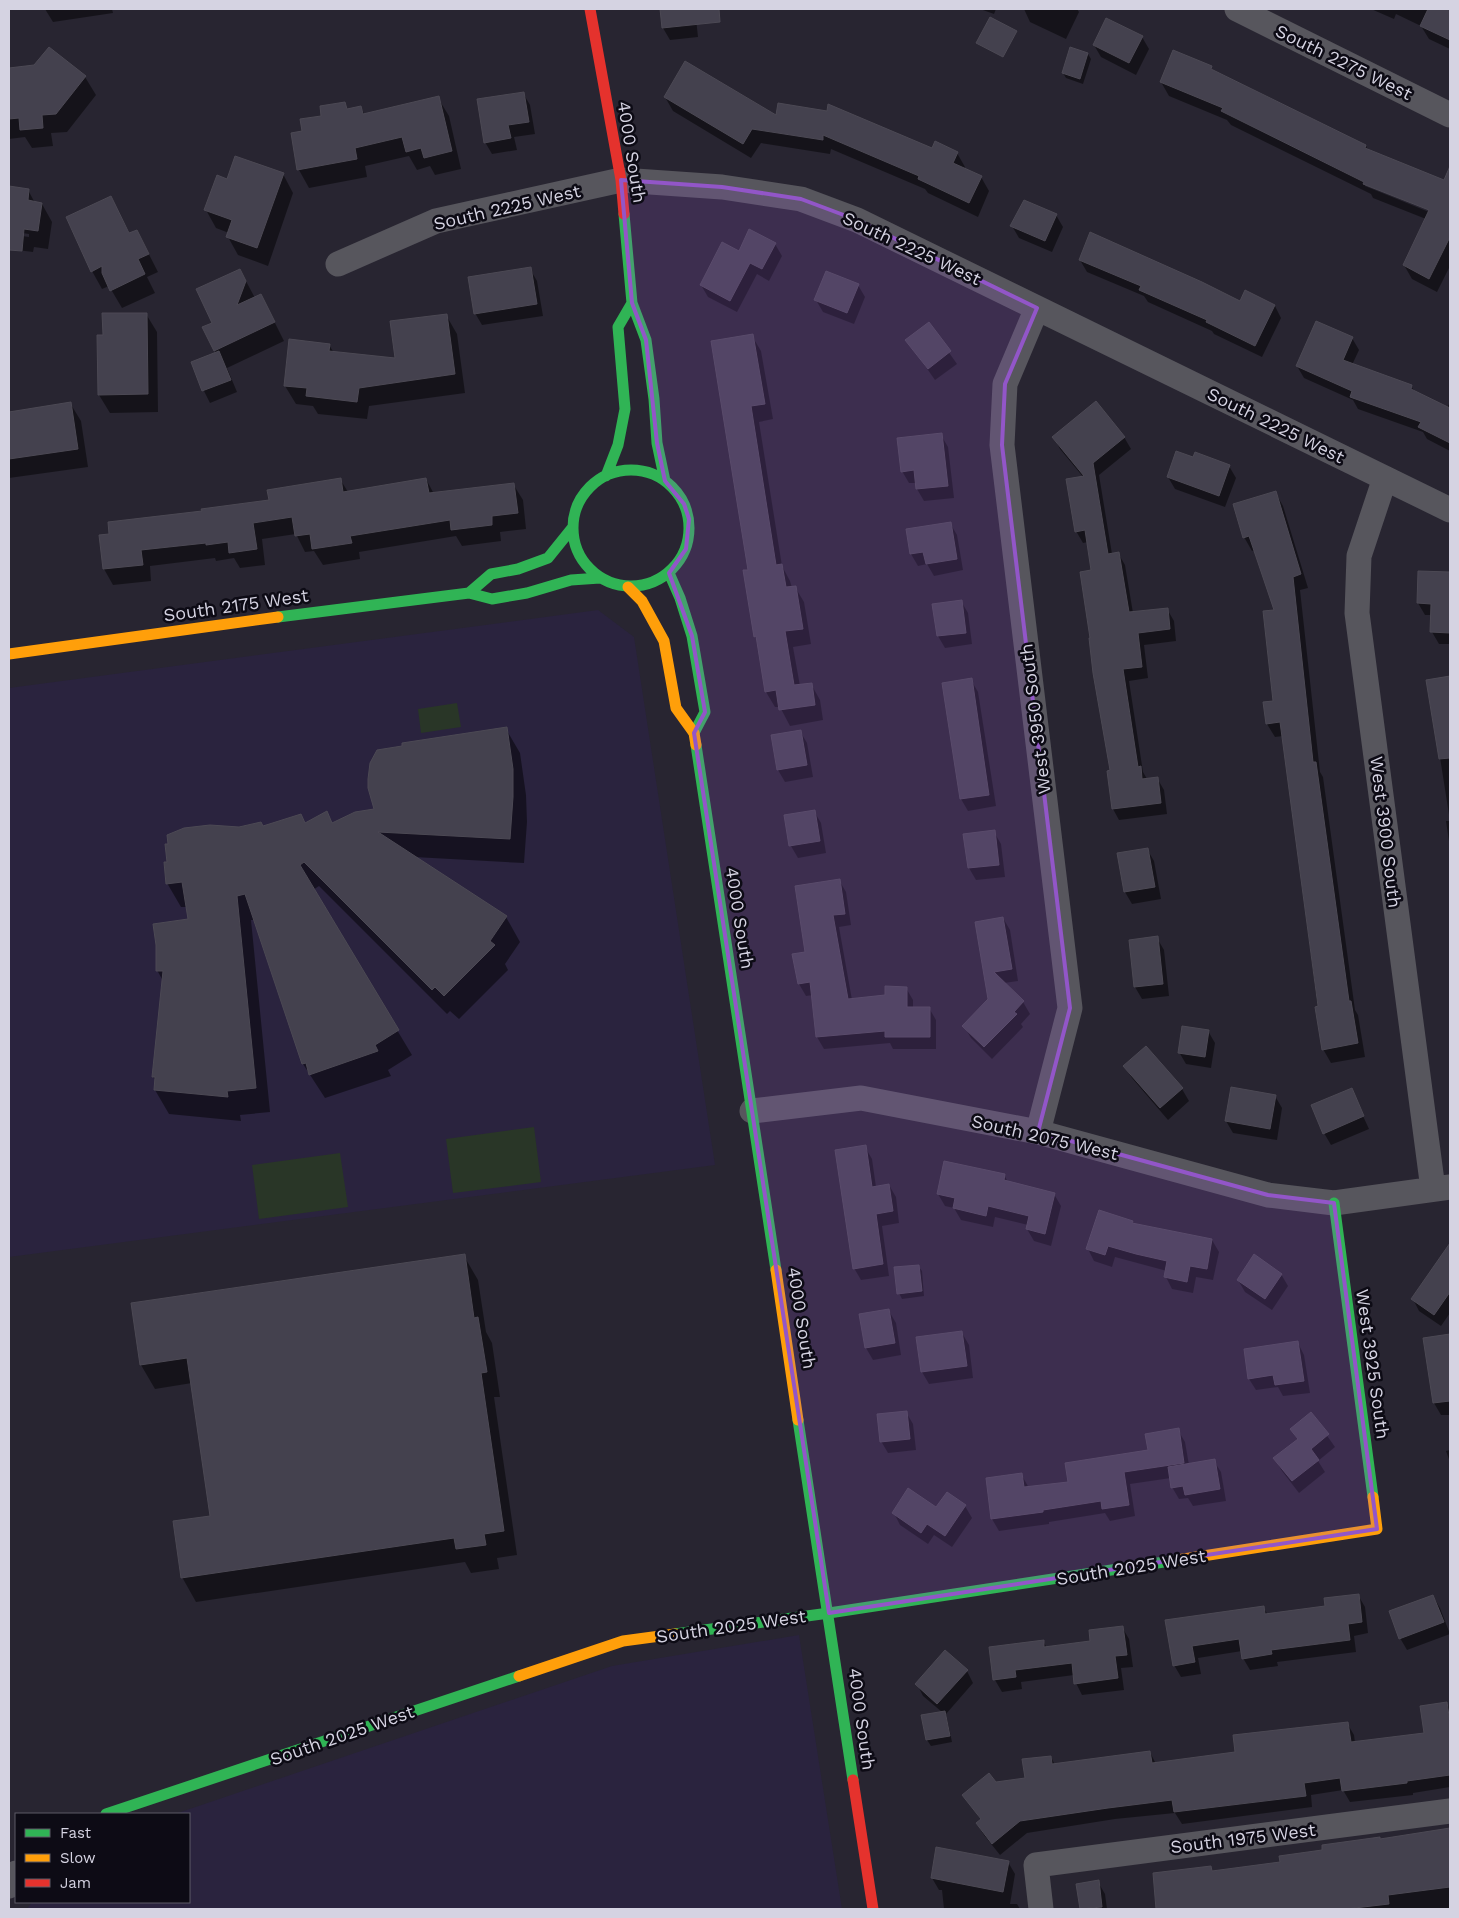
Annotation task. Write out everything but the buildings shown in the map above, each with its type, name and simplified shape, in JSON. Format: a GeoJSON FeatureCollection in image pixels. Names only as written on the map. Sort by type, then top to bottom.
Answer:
{"type":"FeatureCollection","features":[{"type":"Feature","properties":{"kind":"street","name":"4000 South"},"geometry":{"type":"LineString","coordinates":[[590,9],[620,180],[632,303],[646,340],[654,399],[657,443],[665,481]]}},
{"type":"Feature","properties":{"kind":"street","name":"South 2275 West"},"geometry":{"type":"LineString","coordinates":[[1237,9],[1450,115]]}},
{"type":"Feature","properties":{"kind":"street","name":"South 2225 West"},"geometry":{"type":"LineString","coordinates":[[338,264],[436,221],[620,180],[722,187],[800,199],[857,220],[1450,510]]}},
{"type":"Feature","properties":{"kind":"street"},"geometry":{"type":"LineString","coordinates":[[606,476],[618,445],[625,408],[618,327],[632,303]]}},
{"type":"Feature","properties":{"kind":"street","name":"West 3950 South"},"geometry":{"type":"LineString","coordinates":[[1038,308],[1005,384],[1002,445],[1070,1008],[1038,1132]]}},
{"type":"Feature","properties":{"kind":"street"},"geometry":{"type":"LineString","coordinates":[[643,469],[665,481],[676,491],[684,504],[688,519],[689,534],[686,549],[679,562],[669,574],[656,582],[642,586],[628,587],[613,584],[600,578],[583,560],[575,543],[573,527],[576,511],[582,497],[592,485],[606,476],[620,471],[643,469]]}},
{"type":"Feature","properties":{"kind":"street","name":"West 3900 South"},"geometry":{"type":"LineString","coordinates":[[1385,478],[1360,556],[1357,612],[1441,1188]]}},
{"type":"Feature","properties":{"kind":"street"},"geometry":{"type":"LineString","coordinates":[[469,592],[491,574],[518,569],[548,558],[573,527]]}},
{"type":"Feature","properties":{"kind":"street"},"geometry":{"type":"LineString","coordinates":[[669,574],[680,598],[692,636],[705,712],[694,733]]}},
{"type":"Feature","properties":{"kind":"street","name":"South 2175 West"},"geometry":{"type":"LineString","coordinates":[[9,654],[469,592],[492,599],[527,593],[571,580],[600,578]]}},
{"type":"Feature","properties":{"kind":"street","name":"4000 South"},"geometry":{"type":"LineString","coordinates":[[628,587],[642,601],[664,641],[676,708],[694,733],[873,1909]]}},
{"type":"Feature","properties":{"kind":"street","name":"South 2075 West"},"geometry":{"type":"LineString","coordinates":[[752,1111],[861,1098],[1038,1132],[1268,1195],[1334,1203],[1441,1188]]}},
{"type":"Feature","properties":{"kind":"street","name":"West 3925 South"},"geometry":{"type":"LineString","coordinates":[[1334,1203],[1378,1529]]}},
{"type":"Feature","properties":{"kind":"street","name":"South 2025 West"},"geometry":{"type":"LineString","coordinates":[[109,1813],[622,1641],[829,1613],[1378,1529]]}},
{"type":"Feature","properties":{"kind":"street","name":"South 1975 West"},"geometry":{"type":"LineString","coordinates":[[1041,1909],[1036,1865],[1450,1811]]}},
{"type":"Feature","properties":{"kind":"street"},"geometry":{"type":"LineString","coordinates":[[9,1886],[15,1875]]}},
{"type":"Feature","properties":{"kind":"highlighted area"},"geometry":{"type":"Polygon","coordinates":[[[621,180],[722,187],[801,199],[857,220],[1037,308],[1005,384],[1002,445],[1070,1008],[1038,1132],[1268,1195],[1334,1203],[1377,1529],[829,1613],[694,733],[705,712],[692,636],[669,573],[686,549],[689,519],[684,504],[665,481],[657,443],[646,340],[632,303],[621,180]]]}},
{"type":"Feature","properties":{"kind":"shaded area"},"geometry":{"type":"Polygon","coordinates":[[[598,610],[634,637],[715,1165],[9,1257],[9,688],[598,610]]]}},
{"type":"Feature","properties":{"kind":"shaded area"},"geometry":{"type":"Polygon","coordinates":[[[799,1635],[842,1909],[27,1909],[31,1903],[190,1903],[190,1813],[178,1813],[612,1666],[799,1635]]]}},
{"type":"Feature","properties":{"kind":"green space"},"geometry":{"type":"Polygon","coordinates":[[[457,703],[461,727],[421,733],[418,709],[457,703]]]}},
{"type":"Feature","properties":{"kind":"green space"},"geometry":{"type":"Polygon","coordinates":[[[534,1127],[541,1182],[453,1193],[446,1139],[534,1127]]]}},
{"type":"Feature","properties":{"kind":"green space"},"geometry":{"type":"Polygon","coordinates":[[[340,1153],[348,1207],[259,1219],[252,1165],[340,1153]]]}},
{"type":"Feature","properties":{"kind":"traffic: fast"},"geometry":{"type":"LineString","coordinates":[[624,214],[632,303],[646,340],[654,399],[657,443],[665,481]]}},
{"type":"Feature","properties":{"kind":"traffic: fast"},"geometry":{"type":"LineString","coordinates":[[606,476],[618,445],[625,409],[618,327],[632,303]]}},
{"type":"Feature","properties":{"kind":"traffic: fast"},"geometry":{"type":"LineString","coordinates":[[631,470],[653,474],[672,487],[685,506],[689,528],[685,550],[672,569],[653,582],[631,586],[609,582],[590,569],[577,550],[573,528],[577,506],[590,487],[609,474],[631,470]]}},
{"type":"Feature","properties":{"kind":"traffic: fast"},"geometry":{"type":"LineString","coordinates":[[469,593],[491,574],[518,569],[548,558],[573,527]]}},
{"type":"Feature","properties":{"kind":"traffic: fast"},"geometry":{"type":"LineString","coordinates":[[669,573],[680,598],[692,636],[705,712],[694,733]]}},
{"type":"Feature","properties":{"kind":"traffic: fast"},"geometry":{"type":"LineString","coordinates":[[278,617],[469,593],[492,599],[527,593],[571,580],[600,578]]}},
{"type":"Feature","properties":{"kind":"traffic: fast"},"geometry":{"type":"LineString","coordinates":[[696,745],[776,1270]]}},
{"type":"Feature","properties":{"kind":"traffic: fast"},"geometry":{"type":"LineString","coordinates":[[1334,1203],[1373,1497]]}},
{"type":"Feature","properties":{"kind":"traffic: fast"},"geometry":{"type":"LineString","coordinates":[[798,1420],[853,1780]]}},
{"type":"Feature","properties":{"kind":"traffic: fast"},"geometry":{"type":"LineString","coordinates":[[675,1634],[829,1613],[1177,1560]]}},
{"type":"Feature","properties":{"kind":"traffic: fast"},"geometry":{"type":"LineString","coordinates":[[109,1813],[519,1676]]}},
{"type":"Feature","properties":{"kind":"traffic: slow"},"geometry":{"type":"LineString","coordinates":[[628,587],[642,601],[664,641],[676,708],[694,733],[696,745]]}},
{"type":"Feature","properties":{"kind":"traffic: slow"},"geometry":{"type":"LineString","coordinates":[[9,654],[278,617]]}},
{"type":"Feature","properties":{"kind":"traffic: slow"},"geometry":{"type":"LineString","coordinates":[[776,1270],[798,1420]]}},
{"type":"Feature","properties":{"kind":"traffic: slow"},"geometry":{"type":"LineString","coordinates":[[1177,1560],[1377,1529],[1373,1497]]}},
{"type":"Feature","properties":{"kind":"traffic: slow"},"geometry":{"type":"LineString","coordinates":[[519,1676],[623,1641],[675,1634]]}},
{"type":"Feature","properties":{"kind":"traffic: jam"},"geometry":{"type":"LineString","coordinates":[[590,9],[621,180],[624,214]]}},
{"type":"Feature","properties":{"kind":"traffic: jam"},"geometry":{"type":"LineString","coordinates":[[853,1780],[873,1909]]}}]}
